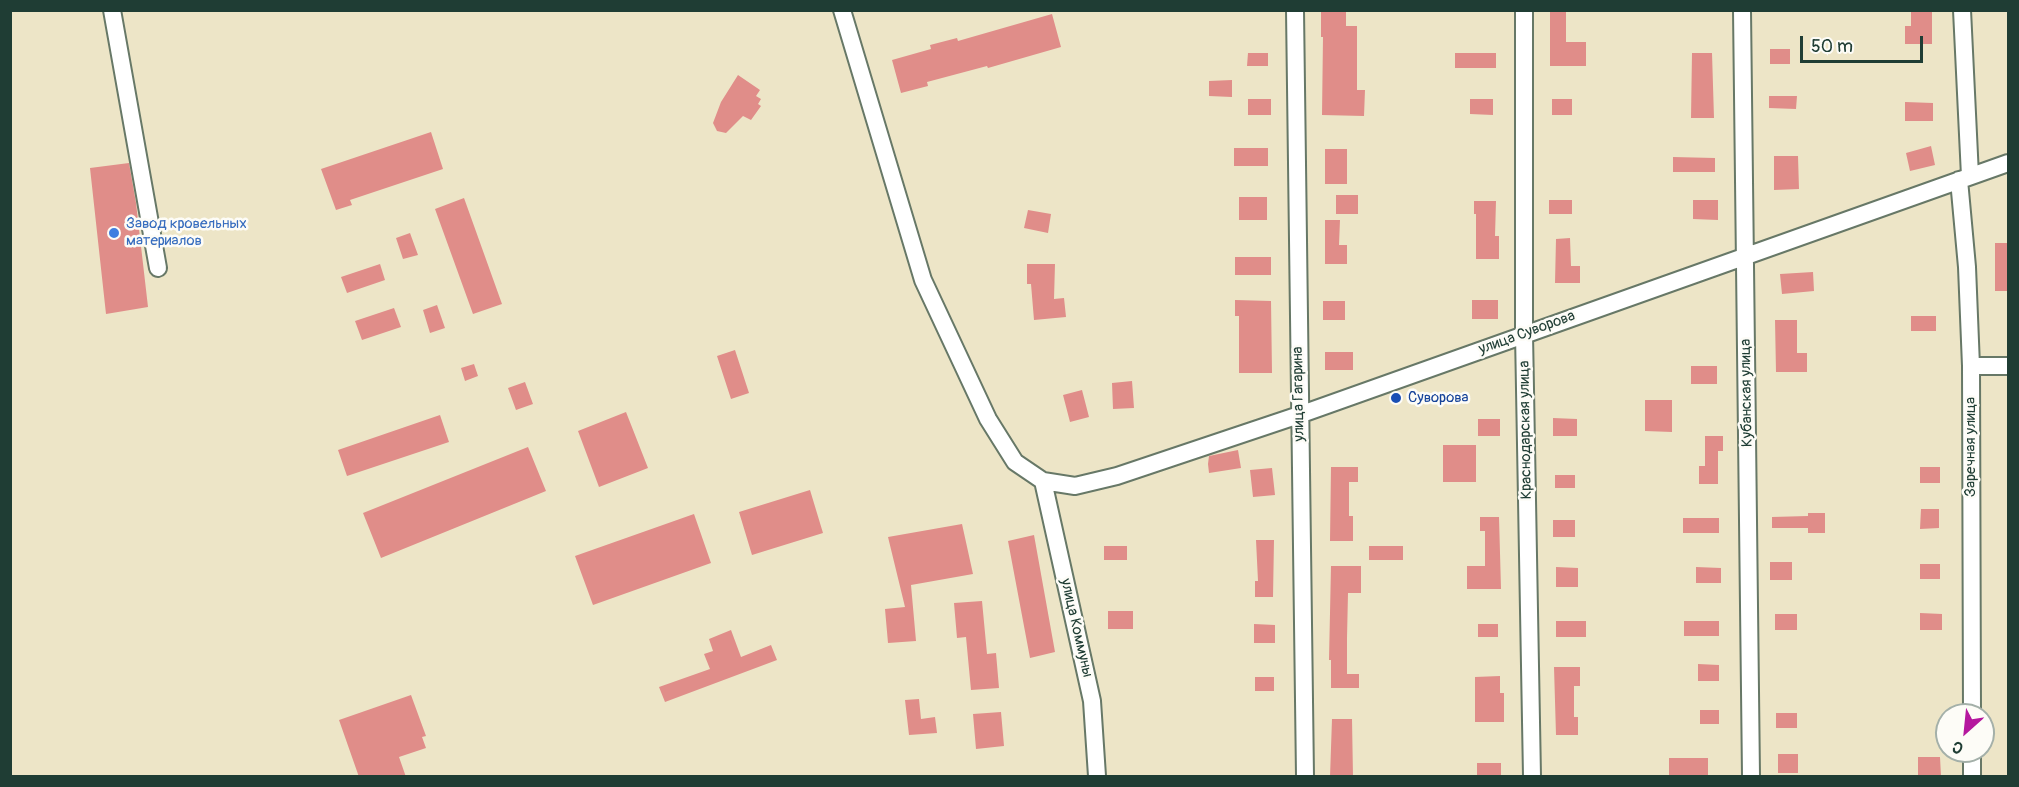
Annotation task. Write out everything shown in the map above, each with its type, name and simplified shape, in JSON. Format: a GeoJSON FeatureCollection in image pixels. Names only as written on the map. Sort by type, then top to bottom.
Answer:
{"type":"FeatureCollection","features":[{"type":"Feature","properties":{"kind":"street"},"geometry":{"type":"LineString","coordinates":[[112,10],[158,268]]}},
{"type":"Feature","properties":{"kind":"street"},"geometry":{"type":"LineString","coordinates":[[842,10],[923,280],[988,419],[1015,462],[1043,481]]}},
{"type":"Feature","properties":{"kind":"street","name":"улица Гагарина"},"geometry":{"type":"LineString","coordinates":[[1295,10],[1305,777]]}},
{"type":"Feature","properties":{"kind":"street","name":"Краснодарская улица"},"geometry":{"type":"LineString","coordinates":[[1524,10],[1524,334],[1532,777]]}},
{"type":"Feature","properties":{"kind":"street","name":"Кубанская улица"},"geometry":{"type":"LineString","coordinates":[[1742,10],[1751,777]]}},
{"type":"Feature","properties":{"kind":"street","name":"Заречная улица"},"geometry":{"type":"LineString","coordinates":[[1962,10],[1964,178],[1971,366],[1972,703]]}},
{"type":"Feature","properties":{"kind":"street","name":"улица Суворова"},"geometry":{"type":"LineString","coordinates":[[1043,481],[1076,486],[1116,476],[1299,415],[2008,163]]}},
{"type":"Feature","properties":{"kind":"street"},"geometry":{"type":"LineString","coordinates":[[1971,366],[2008,366]]}},
{"type":"Feature","properties":{"kind":"street","name":"улица Коммуны"},"geometry":{"type":"LineString","coordinates":[[1043,481],[1092,701],[1097,777]]}},
{"type":"Feature","properties":{"kind":"building"},"geometry":{"type":"Polygon","coordinates":[[[1321,10],[1346,10],[1346,26],[1357,26],[1357,90],[1365,90],[1364,116],[1322,115],[1321,10]]]}},
{"type":"Feature","properties":{"kind":"building"},"geometry":{"type":"Polygon","coordinates":[[[1550,10],[1566,10],[1566,42],[1586,42],[1586,66],[1550,66],[1550,10]]]}},
{"type":"Feature","properties":{"kind":"building"},"geometry":{"type":"Polygon","coordinates":[[[1911,10],[1932,10],[1932,44],[1905,44],[1905,26],[1911,26],[1911,10]]]}},
{"type":"Feature","properties":{"kind":"building"},"geometry":{"type":"Polygon","coordinates":[[[1052,14],[1061,47],[988,68],[987,66],[927,82],[928,86],[901,93],[892,60],[931,49],[930,45],[957,38],[958,41],[1052,14]]]}},
{"type":"Feature","properties":{"kind":"building"},"geometry":{"type":"Polygon","coordinates":[[[1770,49],[1790,49],[1790,64],[1770,64],[1770,49]]]}},
{"type":"Feature","properties":{"kind":"building"},"geometry":{"type":"Polygon","coordinates":[[[1248,53],[1268,53],[1268,66],[1247,66],[1248,53]]]}},
{"type":"Feature","properties":{"kind":"building"},"geometry":{"type":"Polygon","coordinates":[[[1455,53],[1496,53],[1496,68],[1455,68],[1455,53]]]}},
{"type":"Feature","properties":{"kind":"building"},"geometry":{"type":"Polygon","coordinates":[[[1692,53],[1712,53],[1714,118],[1691,118],[1692,53]]]}},
{"type":"Feature","properties":{"kind":"building"},"geometry":{"type":"Polygon","coordinates":[[[738,75],[760,90],[756,96],[761,99],[758,104],[761,106],[751,120],[743,116],[726,133],[717,131],[713,123],[721,102],[738,75]]]}},
{"type":"Feature","properties":{"kind":"building"},"geometry":{"type":"Polygon","coordinates":[[[1232,80],[1232,97],[1209,96],[1209,81],[1232,80]]]}},
{"type":"Feature","properties":{"kind":"building"},"geometry":{"type":"Polygon","coordinates":[[[1769,96],[1797,96],[1796,109],[1769,108],[1769,96]]]}},
{"type":"Feature","properties":{"kind":"building"},"geometry":{"type":"Polygon","coordinates":[[[1248,99],[1271,99],[1271,115],[1248,115],[1248,99]]]}},
{"type":"Feature","properties":{"kind":"building"},"geometry":{"type":"Polygon","coordinates":[[[1470,99],[1493,99],[1493,115],[1470,114],[1470,99]]]}},
{"type":"Feature","properties":{"kind":"building"},"geometry":{"type":"Polygon","coordinates":[[[1552,99],[1572,99],[1572,115],[1552,115],[1552,99]]]}},
{"type":"Feature","properties":{"kind":"building"},"geometry":{"type":"Polygon","coordinates":[[[1905,102],[1933,103],[1933,121],[1905,121],[1905,102]]]}},
{"type":"Feature","properties":{"kind":"building"},"geometry":{"type":"Polygon","coordinates":[[[431,132],[443,169],[350,200],[352,205],[336,210],[321,169],[431,132]]]}},
{"type":"Feature","properties":{"kind":"building"},"geometry":{"type":"Polygon","coordinates":[[[1931,146],[1935,165],[1910,171],[1906,153],[1931,146]]]}},
{"type":"Feature","properties":{"kind":"building"},"geometry":{"type":"Polygon","coordinates":[[[1234,148],[1268,148],[1268,166],[1234,166],[1234,148]]]}},
{"type":"Feature","properties":{"kind":"building"},"geometry":{"type":"Polygon","coordinates":[[[1325,149],[1347,149],[1347,184],[1325,184],[1325,149]]]}},
{"type":"Feature","properties":{"kind":"building"},"geometry":{"type":"Polygon","coordinates":[[[1774,156],[1798,156],[1799,189],[1774,190],[1774,156]]]}},
{"type":"Feature","properties":{"kind":"building"},"geometry":{"type":"Polygon","coordinates":[[[1673,157],[1715,158],[1715,172],[1673,172],[1673,157]]]}},
{"type":"Feature","properties":{"kind":"building"},"geometry":{"type":"Polygon","coordinates":[[[129,163],[148,307],[106,314],[90,168],[129,163]]]}},
{"type":"Feature","properties":{"kind":"building"},"geometry":{"type":"Polygon","coordinates":[[[1336,195],[1358,195],[1358,214],[1336,214],[1336,195]]]}},
{"type":"Feature","properties":{"kind":"building"},"geometry":{"type":"Polygon","coordinates":[[[1239,197],[1267,197],[1267,220],[1239,220],[1239,197]]]}},
{"type":"Feature","properties":{"kind":"building"},"geometry":{"type":"Polygon","coordinates":[[[464,198],[502,304],[473,314],[435,209],[464,198]]]}},
{"type":"Feature","properties":{"kind":"building"},"geometry":{"type":"Polygon","coordinates":[[[1549,200],[1572,200],[1572,214],[1549,214],[1549,200]]]}},
{"type":"Feature","properties":{"kind":"building"},"geometry":{"type":"Polygon","coordinates":[[[1693,200],[1718,200],[1718,220],[1693,219],[1693,200]]]}},
{"type":"Feature","properties":{"kind":"building"},"geometry":{"type":"Polygon","coordinates":[[[1474,201],[1496,201],[1495,236],[1499,236],[1499,259],[1476,259],[1474,201]]]}},
{"type":"Feature","properties":{"kind":"building"},"geometry":{"type":"Polygon","coordinates":[[[1028,210],[1051,214],[1048,233],[1024,228],[1028,210]]]}},
{"type":"Feature","properties":{"kind":"building"},"geometry":{"type":"Polygon","coordinates":[[[1325,220],[1340,220],[1339,245],[1347,245],[1347,264],[1325,264],[1325,220]]]}},
{"type":"Feature","properties":{"kind":"building"},"geometry":{"type":"Polygon","coordinates":[[[410,233],[418,255],[403,259],[396,238],[410,233]]]}},
{"type":"Feature","properties":{"kind":"building"},"geometry":{"type":"Polygon","coordinates":[[[1570,238],[1571,266],[1580,266],[1580,283],[1555,283],[1556,239],[1570,238]]]}},
{"type":"Feature","properties":{"kind":"building"},"geometry":{"type":"Polygon","coordinates":[[[1995,243],[2008,243],[2008,291],[1995,291],[1995,243]]]}},
{"type":"Feature","properties":{"kind":"building"},"geometry":{"type":"Polygon","coordinates":[[[1235,257],[1271,257],[1271,275],[1235,275],[1235,257]]]}},
{"type":"Feature","properties":{"kind":"building"},"geometry":{"type":"Polygon","coordinates":[[[380,264],[385,280],[347,293],[341,277],[380,264]]]}},
{"type":"Feature","properties":{"kind":"building"},"geometry":{"type":"Polygon","coordinates":[[[1027,264],[1055,264],[1054,299],[1064,298],[1066,317],[1034,320],[1031,284],[1027,284],[1027,264]]]}},
{"type":"Feature","properties":{"kind":"building"},"geometry":{"type":"Polygon","coordinates":[[[1813,272],[1814,291],[1782,294],[1780,274],[1813,272]]]}},
{"type":"Feature","properties":{"kind":"building"},"geometry":{"type":"Polygon","coordinates":[[[1235,300],[1271,301],[1272,373],[1239,373],[1239,316],[1235,316],[1235,300]]]}},
{"type":"Feature","properties":{"kind":"building"},"geometry":{"type":"Polygon","coordinates":[[[1472,300],[1498,300],[1498,319],[1472,319],[1472,300]]]}},
{"type":"Feature","properties":{"kind":"building"},"geometry":{"type":"Polygon","coordinates":[[[1323,301],[1345,301],[1345,320],[1323,320],[1323,301]]]}},
{"type":"Feature","properties":{"kind":"building"},"geometry":{"type":"Polygon","coordinates":[[[437,305],[445,328],[430,333],[423,310],[437,305]]]}},
{"type":"Feature","properties":{"kind":"building"},"geometry":{"type":"Polygon","coordinates":[[[394,308],[401,327],[362,340],[355,321],[394,308]]]}},
{"type":"Feature","properties":{"kind":"building"},"geometry":{"type":"Polygon","coordinates":[[[1911,316],[1936,316],[1936,331],[1911,331],[1911,316]]]}},
{"type":"Feature","properties":{"kind":"building"},"geometry":{"type":"Polygon","coordinates":[[[1775,320],[1797,320],[1797,353],[1807,353],[1807,372],[1776,372],[1775,320]]]}},
{"type":"Feature","properties":{"kind":"building"},"geometry":{"type":"Polygon","coordinates":[[[735,350],[749,393],[731,399],[717,356],[735,350]]]}},
{"type":"Feature","properties":{"kind":"building"},"geometry":{"type":"Polygon","coordinates":[[[1325,352],[1353,352],[1353,370],[1325,370],[1325,352]]]}},
{"type":"Feature","properties":{"kind":"building"},"geometry":{"type":"Polygon","coordinates":[[[474,364],[478,376],[465,381],[461,368],[474,364]]]}},
{"type":"Feature","properties":{"kind":"building"},"geometry":{"type":"Polygon","coordinates":[[[1691,366],[1717,366],[1717,384],[1691,384],[1691,366]]]}},
{"type":"Feature","properties":{"kind":"building"},"geometry":{"type":"Polygon","coordinates":[[[1132,381],[1134,408],[1113,409],[1112,383],[1132,381]]]}},
{"type":"Feature","properties":{"kind":"building"},"geometry":{"type":"Polygon","coordinates":[[[525,382],[533,404],[516,410],[508,388],[525,382]]]}},
{"type":"Feature","properties":{"kind":"building"},"geometry":{"type":"Polygon","coordinates":[[[1082,390],[1089,417],[1070,422],[1063,395],[1082,390]]]}},
{"type":"Feature","properties":{"kind":"building"},"geometry":{"type":"Polygon","coordinates":[[[1645,400],[1672,400],[1672,432],[1645,431],[1645,400]]]}},
{"type":"Feature","properties":{"kind":"building"},"geometry":{"type":"Polygon","coordinates":[[[626,412],[648,468],[599,487],[578,431],[626,412]]]}},
{"type":"Feature","properties":{"kind":"building"},"geometry":{"type":"Polygon","coordinates":[[[440,415],[449,442],[347,476],[338,450],[440,415]]]}},
{"type":"Feature","properties":{"kind":"building"},"geometry":{"type":"Polygon","coordinates":[[[1553,418],[1577,419],[1577,436],[1553,436],[1553,418]]]}},
{"type":"Feature","properties":{"kind":"building"},"geometry":{"type":"Polygon","coordinates":[[[1478,419],[1500,419],[1500,436],[1478,436],[1478,419]]]}},
{"type":"Feature","properties":{"kind":"building"},"geometry":{"type":"Polygon","coordinates":[[[1705,436],[1723,436],[1723,451],[1718,451],[1718,484],[1699,484],[1699,466],[1705,466],[1705,436]]]}},
{"type":"Feature","properties":{"kind":"building"},"geometry":{"type":"Polygon","coordinates":[[[1443,445],[1476,445],[1476,482],[1443,482],[1443,445]]]}},
{"type":"Feature","properties":{"kind":"building"},"geometry":{"type":"Polygon","coordinates":[[[528,447],[546,491],[381,558],[363,513],[528,447]]]}},
{"type":"Feature","properties":{"kind":"building"},"geometry":{"type":"Polygon","coordinates":[[[1238,450],[1241,468],[1209,473],[1209,456],[1238,450]]]}},
{"type":"Feature","properties":{"kind":"building"},"geometry":{"type":"Polygon","coordinates":[[[1331,467],[1358,467],[1358,482],[1349,482],[1349,516],[1353,516],[1353,541],[1330,541],[1331,467]]]}},
{"type":"Feature","properties":{"kind":"building"},"geometry":{"type":"Polygon","coordinates":[[[1920,467],[1940,467],[1940,483],[1920,483],[1920,467]]]}},
{"type":"Feature","properties":{"kind":"building"},"geometry":{"type":"Polygon","coordinates":[[[1272,468],[1275,495],[1253,497],[1250,470],[1272,468]]]}},
{"type":"Feature","properties":{"kind":"building"},"geometry":{"type":"Polygon","coordinates":[[[1555,475],[1575,475],[1575,488],[1555,488],[1555,475]]]}},
{"type":"Feature","properties":{"kind":"building"},"geometry":{"type":"Polygon","coordinates":[[[810,490],[823,533],[752,555],[739,512],[810,490]]]}},
{"type":"Feature","properties":{"kind":"building"},"geometry":{"type":"Polygon","coordinates":[[[1921,509],[1939,509],[1939,528],[1920,529],[1921,509]]]}},
{"type":"Feature","properties":{"kind":"building"},"geometry":{"type":"Polygon","coordinates":[[[1808,513],[1825,513],[1825,533],[1808,533],[1808,528],[1772,528],[1772,517],[1808,516],[1808,513]]]}},
{"type":"Feature","properties":{"kind":"building"},"geometry":{"type":"Polygon","coordinates":[[[694,514],[711,563],[593,605],[575,556],[694,514]]]}},
{"type":"Feature","properties":{"kind":"building"},"geometry":{"type":"Polygon","coordinates":[[[1480,517],[1499,517],[1501,589],[1467,589],[1467,566],[1485,566],[1485,531],[1480,531],[1480,517]]]}},
{"type":"Feature","properties":{"kind":"building"},"geometry":{"type":"Polygon","coordinates":[[[1683,518],[1719,518],[1719,533],[1683,533],[1683,518]]]}},
{"type":"Feature","properties":{"kind":"building"},"geometry":{"type":"Polygon","coordinates":[[[1553,520],[1575,520],[1575,537],[1553,537],[1553,520]]]}},
{"type":"Feature","properties":{"kind":"building"},"geometry":{"type":"Polygon","coordinates":[[[962,524],[973,574],[911,585],[916,641],[888,643],[885,609],[905,607],[888,537],[962,524]]]}},
{"type":"Feature","properties":{"kind":"building"},"geometry":{"type":"Polygon","coordinates":[[[1034,535],[1055,652],[1030,658],[1008,541],[1034,535]]]}},
{"type":"Feature","properties":{"kind":"building"},"geometry":{"type":"Polygon","coordinates":[[[1256,540],[1274,540],[1273,597],[1255,597],[1255,581],[1258,581],[1256,540]]]}},
{"type":"Feature","properties":{"kind":"building"},"geometry":{"type":"Polygon","coordinates":[[[1104,546],[1127,546],[1127,560],[1104,560],[1104,546]]]}},
{"type":"Feature","properties":{"kind":"building"},"geometry":{"type":"Polygon","coordinates":[[[1369,546],[1403,546],[1403,560],[1369,560],[1369,546]]]}},
{"type":"Feature","properties":{"kind":"building"},"geometry":{"type":"Polygon","coordinates":[[[1770,562],[1792,562],[1792,580],[1770,580],[1770,562]]]}},
{"type":"Feature","properties":{"kind":"building"},"geometry":{"type":"Polygon","coordinates":[[[1920,564],[1940,564],[1940,579],[1920,579],[1920,564]]]}},
{"type":"Feature","properties":{"kind":"building"},"geometry":{"type":"Polygon","coordinates":[[[1331,566],[1361,566],[1361,593],[1348,593],[1347,638],[1347,674],[1359,674],[1359,688],[1331,688],[1331,660],[1329,660],[1331,566]]]}},
{"type":"Feature","properties":{"kind":"building"},"geometry":{"type":"Polygon","coordinates":[[[1556,567],[1578,568],[1578,587],[1556,587],[1556,567]]]}},
{"type":"Feature","properties":{"kind":"building"},"geometry":{"type":"Polygon","coordinates":[[[1696,567],[1721,568],[1721,583],[1696,583],[1696,567]]]}},
{"type":"Feature","properties":{"kind":"building"},"geometry":{"type":"Polygon","coordinates":[[[982,601],[987,654],[996,653],[999,688],[971,690],[966,637],[957,638],[954,603],[982,601]]]}},
{"type":"Feature","properties":{"kind":"building"},"geometry":{"type":"Polygon","coordinates":[[[1108,611],[1133,611],[1133,629],[1108,629],[1108,611]]]}},
{"type":"Feature","properties":{"kind":"building"},"geometry":{"type":"Polygon","coordinates":[[[1920,613],[1942,614],[1942,630],[1920,630],[1920,613]]]}},
{"type":"Feature","properties":{"kind":"building"},"geometry":{"type":"Polygon","coordinates":[[[1775,614],[1797,614],[1797,630],[1775,630],[1775,614]]]}},
{"type":"Feature","properties":{"kind":"building"},"geometry":{"type":"Polygon","coordinates":[[[1556,621],[1586,621],[1586,637],[1556,637],[1556,621]]]}},
{"type":"Feature","properties":{"kind":"building"},"geometry":{"type":"Polygon","coordinates":[[[1684,621],[1719,621],[1719,636],[1684,636],[1684,621]]]}},
{"type":"Feature","properties":{"kind":"building"},"geometry":{"type":"Polygon","coordinates":[[[1254,624],[1275,625],[1275,643],[1254,643],[1254,624]]]}},
{"type":"Feature","properties":{"kind":"building"},"geometry":{"type":"Polygon","coordinates":[[[1478,624],[1498,624],[1498,637],[1478,637],[1478,624]]]}},
{"type":"Feature","properties":{"kind":"building"},"geometry":{"type":"Polygon","coordinates":[[[731,630],[741,657],[771,645],[777,660],[665,702],[659,687],[710,669],[704,654],[713,651],[709,639],[731,630]]]}},
{"type":"Feature","properties":{"kind":"building"},"geometry":{"type":"Polygon","coordinates":[[[1698,664],[1719,665],[1719,681],[1698,681],[1698,664]]]}},
{"type":"Feature","properties":{"kind":"building"},"geometry":{"type":"Polygon","coordinates":[[[1554,667],[1580,667],[1580,686],[1574,686],[1574,717],[1578,717],[1578,735],[1556,735],[1554,667]]]}},
{"type":"Feature","properties":{"kind":"building"},"geometry":{"type":"Polygon","coordinates":[[[1500,676],[1500,693],[1504,693],[1504,722],[1475,722],[1475,677],[1500,676]]]}},
{"type":"Feature","properties":{"kind":"building"},"geometry":{"type":"Polygon","coordinates":[[[1255,677],[1274,677],[1274,691],[1255,691],[1255,677]]]}},
{"type":"Feature","properties":{"kind":"building"},"geometry":{"type":"Polygon","coordinates":[[[411,695],[426,736],[422,737],[426,748],[399,757],[406,777],[359,777],[339,720],[411,695]]]}},
{"type":"Feature","properties":{"kind":"building"},"geometry":{"type":"Polygon","coordinates":[[[919,699],[921,719],[935,717],[937,733],[909,735],[905,700],[919,699]]]}},
{"type":"Feature","properties":{"kind":"building"},"geometry":{"type":"Polygon","coordinates":[[[1700,710],[1719,710],[1719,724],[1700,724],[1700,710]]]}},
{"type":"Feature","properties":{"kind":"building"},"geometry":{"type":"Polygon","coordinates":[[[1001,712],[1004,746],[976,749],[973,714],[1001,712]]]}},
{"type":"Feature","properties":{"kind":"building"},"geometry":{"type":"Polygon","coordinates":[[[1776,713],[1797,713],[1797,728],[1776,728],[1776,713]]]}},
{"type":"Feature","properties":{"kind":"building"},"geometry":{"type":"Polygon","coordinates":[[[1332,719],[1352,719],[1353,777],[1330,777],[1332,719]]]}},
{"type":"Feature","properties":{"kind":"building"},"geometry":{"type":"Polygon","coordinates":[[[1778,754],[1798,754],[1798,773],[1778,773],[1778,754]]]}},
{"type":"Feature","properties":{"kind":"building"},"geometry":{"type":"Polygon","coordinates":[[[1918,757],[1935,757],[1935,763],[1940,763],[1941,776],[1918,776],[1918,757]]]}},
{"type":"Feature","properties":{"kind":"building"},"geometry":{"type":"Polygon","coordinates":[[[1669,758],[1708,758],[1708,777],[1669,776],[1669,758]]]}},
{"type":"Feature","properties":{"kind":"building"},"geometry":{"type":"Polygon","coordinates":[[[1477,763],[1501,763],[1501,777],[1477,777],[1477,763]]]}},
{"type":"Feature","properties":{"kind":"place","name":"Завод кровельных материалов"},"geometry":{"type":"Point","coordinates":[114,233]}},
{"type":"Feature","properties":{"kind":"place","name":"Суворова"},"geometry":{"type":"Point","coordinates":[1396,398]}}]}
